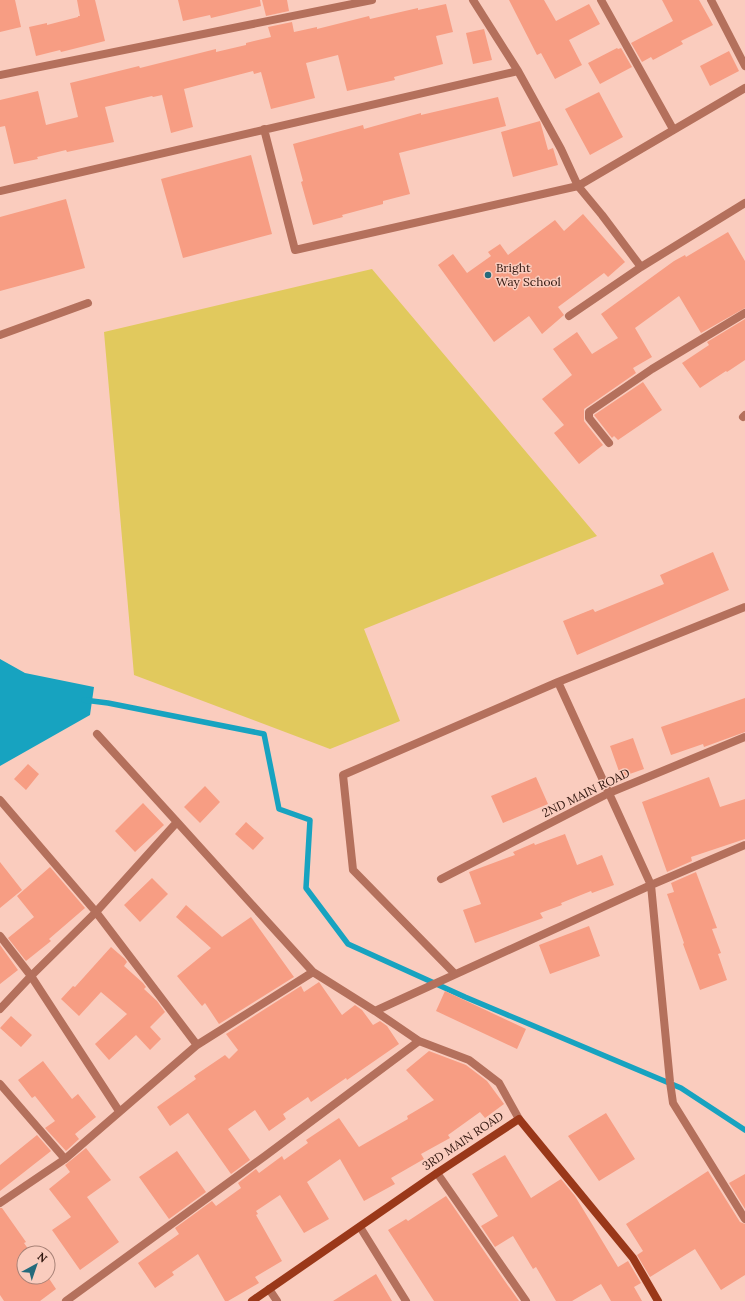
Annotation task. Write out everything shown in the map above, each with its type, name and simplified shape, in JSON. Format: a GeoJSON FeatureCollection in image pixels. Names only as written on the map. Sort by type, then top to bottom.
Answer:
{"type":"FeatureCollection","features":[{"type":"Feature","properties":{"kind":"street"},"geometry":{"type":"LineString","coordinates":[[0,76],[372,0]]}},
{"type":"Feature","properties":{"kind":"street"},"geometry":{"type":"LineString","coordinates":[[473,0],[518,71],[561,149],[578,186],[641,267]]}},
{"type":"Feature","properties":{"kind":"street"},"geometry":{"type":"LineString","coordinates":[[601,0],[673,129]]}},
{"type":"Feature","properties":{"kind":"street"},"geometry":{"type":"LineString","coordinates":[[711,0],[745,66]]}},
{"type":"Feature","properties":{"kind":"street"},"geometry":{"type":"LineString","coordinates":[[0,191],[518,71]]}},
{"type":"Feature","properties":{"kind":"street"},"geometry":{"type":"LineString","coordinates":[[264,129],[296,250],[578,186],[745,88]]}},
{"type":"Feature","properties":{"kind":"street"},"geometry":{"type":"LineString","coordinates":[[569,316],[641,267],[745,203]]}},
{"type":"Feature","properties":{"kind":"street"},"geometry":{"type":"LineString","coordinates":[[0,335],[88,303]]}},
{"type":"Feature","properties":{"kind":"street"},"geometry":{"type":"LineString","coordinates":[[609,443],[589,418],[589,412],[652,369],[745,313]]}},
{"type":"Feature","properties":{"kind":"street"},"geometry":{"type":"LineString","coordinates":[[455,974],[353,870],[343,775],[558,682],[745,607]]}},
{"type":"Feature","properties":{"kind":"street"},"geometry":{"type":"LineString","coordinates":[[558,682],[651,885],[673,1103],[745,1219]]}},
{"type":"Feature","properties":{"kind":"street"},"geometry":{"type":"LineString","coordinates":[[97,734],[313,972],[419,1041],[469,1060],[499,1083],[519,1119]]}},
{"type":"Feature","properties":{"kind":"street","name":"2ND MAIN ROAD"},"geometry":{"type":"LineString","coordinates":[[441,879],[609,793],[745,737]]}},
{"type":"Feature","properties":{"kind":"street"},"geometry":{"type":"LineString","coordinates":[[0,800],[96,912],[197,1045]]}},
{"type":"Feature","properties":{"kind":"street"},"geometry":{"type":"LineString","coordinates":[[0,1009],[96,912],[177,822]]}},
{"type":"Feature","properties":{"kind":"street"},"geometry":{"type":"LineString","coordinates":[[375,1011],[651,885],[744,846]]}},
{"type":"Feature","properties":{"kind":"street"},"geometry":{"type":"LineString","coordinates":[[0,936],[31,976],[119,1111]]}},
{"type":"Feature","properties":{"kind":"street"},"geometry":{"type":"LineString","coordinates":[[0,1203],[65,1159],[197,1045],[313,972]]}},
{"type":"Feature","properties":{"kind":"street"},"geometry":{"type":"LineString","coordinates":[[66,1301],[259,1161],[419,1041]]}},
{"type":"Feature","properties":{"kind":"street"},"geometry":{"type":"LineString","coordinates":[[0,1084],[65,1159]]}},
{"type":"Feature","properties":{"kind":"street","name":"3RD MAIN ROAD"},"geometry":{"type":"LineString","coordinates":[[252,1301],[437,1173],[519,1119],[633,1258],[658,1301]]}},
{"type":"Feature","properties":{"kind":"street"},"geometry":{"type":"LineString","coordinates":[[437,1173],[526,1301]]}},
{"type":"Feature","properties":{"kind":"street"},"geometry":{"type":"LineString","coordinates":[[360,1227],[406,1301]]}},
{"type":"Feature","properties":{"kind":"street"},"geometry":{"type":"LineString","coordinates":[[269,1289],[277,1301]]}},
{"type":"Feature","properties":{"kind":"shaded area"},"geometry":{"type":"Polygon","coordinates":[[[372,269],[597,536],[364,629],[400,721],[330,749],[134,675],[104,332],[372,269]]]}},
{"type":"Feature","properties":{"kind":"water"},"geometry":{"type":"Polygon","coordinates":[[[0,659],[25,673],[94,687],[90,715],[0,766],[0,659]]]}},
{"type":"Feature","properties":{"kind":"building"},"geometry":{"type":"Polygon","coordinates":[[[0,0],[15,0],[21,27],[0,32],[0,0]]]}},
{"type":"Feature","properties":{"kind":"building"},"geometry":{"type":"Polygon","coordinates":[[[77,0],[95,0],[105,41],[61,52],[60,50],[36,56],[29,27],[47,23],[47,25],[80,16],[77,0]]]}},
{"type":"Feature","properties":{"kind":"building"},"geometry":{"type":"Polygon","coordinates":[[[178,0],[260,0],[261,6],[211,18],[210,15],[183,21],[178,0]]]}},
{"type":"Feature","properties":{"kind":"building"},"geometry":{"type":"Polygon","coordinates":[[[262,0],[287,0],[289,11],[266,16],[262,0]]]}},
{"type":"Feature","properties":{"kind":"building"},"geometry":{"type":"Polygon","coordinates":[[[509,0],[544,0],[556,21],[589,4],[600,24],[569,40],[582,65],[555,79],[541,53],[537,55],[509,0]]]}},
{"type":"Feature","properties":{"kind":"building"},"geometry":{"type":"Polygon","coordinates":[[[662,0],[699,0],[713,25],[681,41],[683,44],[653,60],[651,57],[642,62],[631,43],[673,21],[662,0]]]}},
{"type":"Feature","properties":{"kind":"building"},"geometry":{"type":"Polygon","coordinates":[[[446,4],[453,32],[436,36],[443,64],[394,77],[395,80],[347,91],[338,55],[306,63],[315,98],[271,109],[261,72],[254,74],[253,71],[184,89],[193,127],[171,133],[162,95],[152,96],[105,107],[114,142],[67,152],[66,150],[37,157],[38,159],[14,164],[5,126],[0,127],[0,100],[38,91],[46,125],[78,117],[70,83],[139,66],[140,68],[216,49],[216,52],[246,45],[246,43],[271,37],[268,27],[292,22],[294,32],[317,27],[317,29],[369,16],[370,19],[418,8],[418,10],[446,4]]]}},
{"type":"Feature","properties":{"kind":"building"},"geometry":{"type":"Polygon","coordinates":[[[484,29],[492,60],[473,64],[466,33],[484,29]]]}},
{"type":"Feature","properties":{"kind":"building"},"geometry":{"type":"Polygon","coordinates":[[[617,48],[621,48],[632,67],[600,84],[588,63],[617,48]]]}},
{"type":"Feature","properties":{"kind":"building"},"geometry":{"type":"Polygon","coordinates":[[[729,51],[739,71],[710,86],[700,66],[729,51]]]}},
{"type":"Feature","properties":{"kind":"building"},"geometry":{"type":"Polygon","coordinates":[[[599,92],[623,137],[590,155],[565,109],[599,92]]]}},
{"type":"Feature","properties":{"kind":"building"},"geometry":{"type":"Polygon","coordinates":[[[498,97],[506,126],[399,153],[410,194],[383,201],[383,204],[342,215],[343,217],[313,225],[301,182],[303,181],[293,144],[363,125],[364,129],[421,113],[421,115],[498,97]]]}},
{"type":"Feature","properties":{"kind":"building"},"geometry":{"type":"Polygon","coordinates":[[[540,121],[548,150],[553,148],[558,165],[513,177],[501,132],[540,121]]]}},
{"type":"Feature","properties":{"kind":"building"},"geometry":{"type":"Polygon","coordinates":[[[251,155],[272,234],[183,258],[161,179],[251,155]]]}},
{"type":"Feature","properties":{"kind":"building"},"geometry":{"type":"Polygon","coordinates":[[[66,199],[85,268],[0,291],[0,217],[66,199]]]}},
{"type":"Feature","properties":{"kind":"building"},"geometry":{"type":"Polygon","coordinates":[[[583,214],[625,262],[608,277],[604,273],[558,307],[564,315],[542,334],[529,316],[494,342],[438,265],[453,254],[467,273],[491,256],[488,252],[500,244],[508,255],[555,220],[564,231],[583,214]]]}},
{"type":"Feature","properties":{"kind":"building"},"geometry":{"type":"Polygon","coordinates":[[[728,232],[745,261],[745,308],[701,333],[679,296],[635,328],[652,357],[633,368],[636,373],[584,409],[584,421],[603,445],[579,464],[554,433],[564,425],[542,399],[572,375],[553,349],[577,332],[592,354],[618,338],[601,314],[674,261],[685,255],[686,257],[728,232]]]}},
{"type":"Feature","properties":{"kind":"building"},"geometry":{"type":"Polygon","coordinates":[[[745,319],[745,360],[700,388],[682,363],[709,345],[707,342],[745,319]]]}},
{"type":"Feature","properties":{"kind":"building"},"geometry":{"type":"Polygon","coordinates":[[[643,382],[662,410],[618,440],[614,436],[612,438],[594,415],[643,382]]]}},
{"type":"Feature","properties":{"kind":"building"},"geometry":{"type":"Polygon","coordinates":[[[713,552],[729,590],[577,655],[563,621],[593,609],[595,612],[664,584],[660,575],[713,552]]]}},
{"type":"Feature","properties":{"kind":"building"},"geometry":{"type":"Polygon","coordinates":[[[745,698],[745,732],[704,747],[703,744],[671,755],[661,727],[745,698]]]}},
{"type":"Feature","properties":{"kind":"building"},"geometry":{"type":"Polygon","coordinates":[[[633,738],[644,769],[621,777],[610,746],[633,738]]]}},
{"type":"Feature","properties":{"kind":"building"},"geometry":{"type":"Polygon","coordinates":[[[28,764],[39,774],[26,790],[14,779],[28,764]]]}},
{"type":"Feature","properties":{"kind":"building"},"geometry":{"type":"Polygon","coordinates":[[[536,777],[548,804],[503,823],[491,796],[536,777]]]}},
{"type":"Feature","properties":{"kind":"building"},"geometry":{"type":"Polygon","coordinates":[[[709,777],[720,807],[745,799],[745,839],[691,857],[692,861],[667,872],[642,802],[709,777]]]}},
{"type":"Feature","properties":{"kind":"building"},"geometry":{"type":"Polygon","coordinates":[[[205,786],[220,802],[200,823],[184,807],[205,786]]]}},
{"type":"Feature","properties":{"kind":"building"},"geometry":{"type":"Polygon","coordinates":[[[143,803],[164,825],[135,852],[115,831],[143,803]]]}},
{"type":"Feature","properties":{"kind":"building"},"geometry":{"type":"Polygon","coordinates":[[[246,822],[264,838],[253,850],[235,834],[246,822]]]}},
{"type":"Feature","properties":{"kind":"building"},"geometry":{"type":"Polygon","coordinates":[[[565,834],[577,865],[602,855],[614,885],[592,893],[591,891],[561,903],[562,905],[540,913],[543,918],[475,943],[463,910],[481,904],[469,872],[515,855],[513,852],[534,843],[535,845],[565,834]]]}},
{"type":"Feature","properties":{"kind":"building"},"geometry":{"type":"Polygon","coordinates":[[[0,862],[22,890],[0,908],[0,862]]]}},
{"type":"Feature","properties":{"kind":"building"},"geometry":{"type":"Polygon","coordinates":[[[50,867],[85,908],[49,939],[51,941],[26,961],[8,938],[34,917],[17,896],[50,867]]]}},
{"type":"Feature","properties":{"kind":"building"},"geometry":{"type":"Polygon","coordinates":[[[696,872],[717,928],[712,929],[721,953],[718,954],[727,980],[700,990],[667,894],[674,892],[671,883],[696,872]]]}},
{"type":"Feature","properties":{"kind":"building"},"geometry":{"type":"Polygon","coordinates":[[[152,878],[168,894],[140,922],[124,905],[152,878]]]}},
{"type":"Feature","properties":{"kind":"building"},"geometry":{"type":"Polygon","coordinates":[[[186,905],[222,937],[251,917],[294,977],[219,1024],[205,1003],[202,1006],[177,976],[211,948],[176,917],[186,905]]]}},
{"type":"Feature","properties":{"kind":"building"},"geometry":{"type":"Polygon","coordinates":[[[589,926],[600,956],[550,974],[539,945],[589,926]]]}},
{"type":"Feature","properties":{"kind":"building"},"geometry":{"type":"Polygon","coordinates":[[[0,945],[18,970],[0,984],[0,945]]]}},
{"type":"Feature","properties":{"kind":"building"},"geometry":{"type":"Polygon","coordinates":[[[111,947],[125,959],[127,962],[124,966],[143,983],[146,987],[144,989],[157,1001],[165,1012],[150,1027],[161,1039],[150,1050],[136,1035],[109,1060],[95,1044],[127,1014],[101,992],[79,1016],[61,999],[73,986],[75,987],[111,947]]]}},
{"type":"Feature","properties":{"kind":"building"},"geometry":{"type":"Polygon","coordinates":[[[319,982],[342,1015],[355,1005],[362,1010],[373,1025],[380,1021],[387,1026],[399,1044],[347,1080],[346,1078],[311,1102],[308,1097],[283,1114],[286,1119],[269,1131],[255,1110],[228,1129],[250,1160],[231,1174],[188,1113],[170,1126],[157,1107],[196,1079],[194,1076],[225,1055],[229,1059],[238,1050],[226,1034],[301,986],[304,992],[319,982]]]}},
{"type":"Feature","properties":{"kind":"building"},"geometry":{"type":"Polygon","coordinates":[[[445,991],[526,1029],[517,1049],[436,1011],[445,991]]]}},
{"type":"Feature","properties":{"kind":"building"},"geometry":{"type":"Polygon","coordinates":[[[11,1016],[32,1035],[21,1047],[0,1028],[11,1016]]]}},
{"type":"Feature","properties":{"kind":"building"},"geometry":{"type":"Polygon","coordinates":[[[429,1051],[466,1065],[487,1081],[504,1104],[485,1118],[480,1112],[448,1135],[450,1138],[421,1154],[424,1159],[391,1178],[395,1184],[364,1201],[340,1159],[307,1182],[329,1219],[304,1233],[280,1195],[256,1211],[258,1214],[256,1215],[282,1261],[255,1277],[259,1283],[228,1301],[225,1301],[198,1254],[172,1272],[174,1275],[155,1288],[138,1263],[179,1234],[175,1228],[212,1201],[216,1206],[241,1188],[238,1183],[256,1169],[259,1173],[282,1156],[284,1160],[308,1143],[306,1140],[339,1118],[359,1147],[408,1119],[407,1116],[434,1100],[406,1070],[429,1051]]]}},
{"type":"Feature","properties":{"kind":"building"},"geometry":{"type":"Polygon","coordinates":[[[43,1061],[72,1099],[78,1094],[96,1117],[75,1134],[79,1139],[66,1151],[45,1128],[55,1121],[35,1096],[32,1098],[18,1080],[43,1061]]]}},
{"type":"Feature","properties":{"kind":"building"},"geometry":{"type":"Polygon","coordinates":[[[606,1113],[635,1159],[599,1181],[568,1136],[606,1113]]]}},
{"type":"Feature","properties":{"kind":"building"},"geometry":{"type":"Polygon","coordinates":[[[37,1135],[51,1151],[0,1191],[0,1165],[37,1135]]]}},
{"type":"Feature","properties":{"kind":"building"},"geometry":{"type":"Polygon","coordinates":[[[86,1148],[111,1180],[87,1197],[119,1242],[80,1270],[52,1230],[71,1217],[49,1189],[70,1172],[65,1165],[86,1148]]]}},
{"type":"Feature","properties":{"kind":"building"},"geometry":{"type":"Polygon","coordinates":[[[177,1151],[206,1192],[169,1219],[139,1177],[177,1151]]]}},
{"type":"Feature","properties":{"kind":"building"},"geometry":{"type":"Polygon","coordinates":[[[505,1155],[531,1198],[561,1179],[575,1196],[618,1267],[628,1261],[641,1283],[634,1287],[642,1301],[611,1301],[601,1284],[572,1301],[556,1301],[536,1267],[533,1269],[513,1236],[495,1247],[481,1226],[498,1216],[472,1174],[505,1155]]]}},
{"type":"Feature","properties":{"kind":"building"},"geometry":{"type":"Polygon","coordinates":[[[708,1171],[740,1222],[745,1224],[745,1275],[721,1290],[695,1249],[650,1277],[637,1255],[643,1251],[626,1224],[708,1171]]]}},
{"type":"Feature","properties":{"kind":"building"},"geometry":{"type":"Polygon","coordinates":[[[745,1174],[745,1209],[729,1183],[745,1174]]]}},
{"type":"Feature","properties":{"kind":"building"},"geometry":{"type":"Polygon","coordinates":[[[446,1196],[519,1301],[434,1301],[388,1230],[406,1219],[408,1221],[446,1196]]]}},
{"type":"Feature","properties":{"kind":"building"},"geometry":{"type":"Polygon","coordinates":[[[0,1208],[2,1208],[26,1242],[24,1243],[25,1245],[16,1245],[16,1285],[53,1285],[56,1289],[40,1301],[4,1301],[0,1295],[0,1208]]]}},
{"type":"Feature","properties":{"kind":"building"},"geometry":{"type":"Polygon","coordinates":[[[376,1274],[392,1301],[333,1301],[376,1274]]]}},
{"type":"Feature","properties":{"kind":"waterway"},"geometry":{"type":"LineString","coordinates":[[84,700],[108,703],[264,734],[279,809],[310,820],[306,888],[348,944],[465,997],[681,1088],[745,1130]]}},
{"type":"Feature","properties":{"kind":"place","name":"Bright Way School"},"geometry":{"type":"Point","coordinates":[488,275]}}]}
